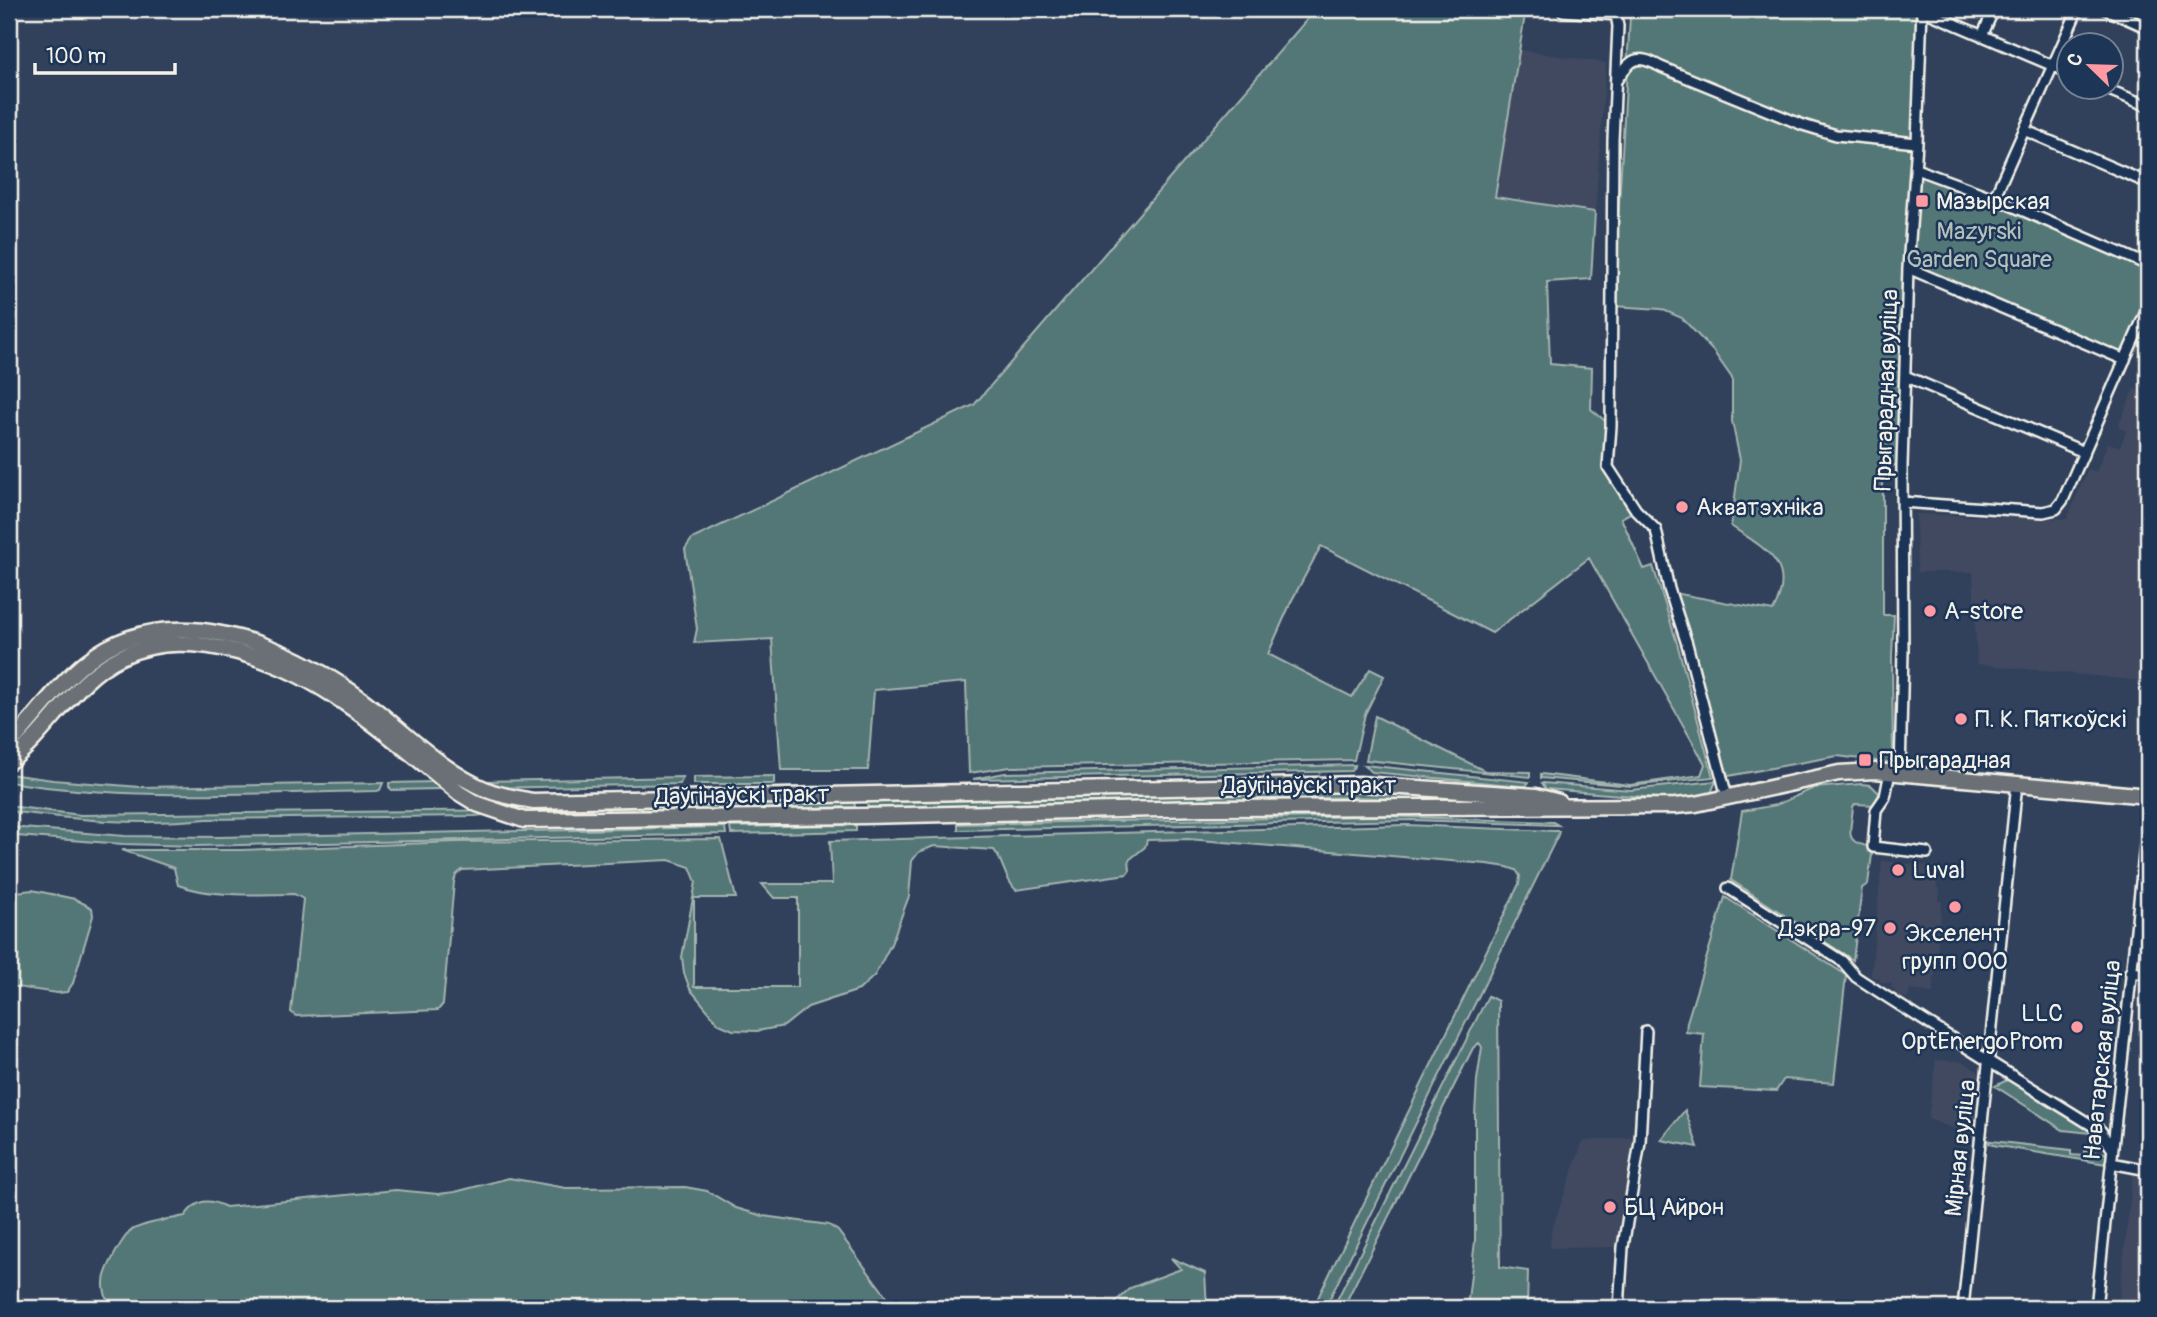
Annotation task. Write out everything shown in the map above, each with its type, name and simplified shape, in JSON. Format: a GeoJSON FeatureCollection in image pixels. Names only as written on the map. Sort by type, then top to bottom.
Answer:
{"type":"FeatureCollection","features":[{"type":"Feature","properties":{"kind":"main road","name":"Даўгінаўскі тракт"},"geometry":{"type":"LineString","coordinates":[[9,741],[17,736],[86,662],[113,646],[150,632],[169,629],[211,631],[241,638],[310,666],[353,693],[461,777],[489,791],[533,801],[1360,784],[1536,796],[1570,805]]}},
{"type":"Feature","properties":{"kind":"main road","name":"Даўгінаўскі тракт"},"geometry":{"type":"LineString","coordinates":[[9,762],[26,748],[92,675],[122,656],[167,643],[212,646],[304,678],[347,704],[459,793],[477,804],[524,820],[1190,808],[1675,806],[1839,773],[1895,772],[2148,796]]}},
{"type":"Feature","properties":{"kind":"main road"},"geometry":{"type":"LineString","coordinates":[[598,801],[599,820]]}},
{"type":"Feature","properties":{"kind":"street"},"geometry":{"type":"LineString","coordinates":[[1922,9],[2056,67]]}},
{"type":"Feature","properties":{"kind":"street","name":"Прыгарадная вуліца"},"geometry":{"type":"LineString","coordinates":[[1922,9],[1916,169],[1908,268],[1902,502],[1903,652],[1895,772],[1885,797],[1876,810],[1872,847],[1927,853]]}},
{"type":"Feature","properties":{"kind":"street"},"geometry":{"type":"LineString","coordinates":[[1982,36],[1994,9]]}},
{"type":"Feature","properties":{"kind":"street"},"geometry":{"type":"LineString","coordinates":[[1994,198],[2077,9]]}},
{"type":"Feature","properties":{"kind":"street"},"geometry":{"type":"LineString","coordinates":[[2105,9],[2148,28]]}},
{"type":"Feature","properties":{"kind":"street"},"geometry":{"type":"LineString","coordinates":[[1563,10],[1616,15],[1618,26],[1608,467],[1636,510],[1656,530],[1669,589],[1687,644],[1727,797]]}},
{"type":"Feature","properties":{"kind":"street"},"geometry":{"type":"LineString","coordinates":[[1616,81],[1626,66],[1636,59],[1645,58],[1803,125],[1836,135],[1917,143]]}},
{"type":"Feature","properties":{"kind":"street"},"geometry":{"type":"LineString","coordinates":[[2126,97],[2148,106]]}},
{"type":"Feature","properties":{"kind":"street"},"geometry":{"type":"LineString","coordinates":[[2024,130],[2148,183]]}},
{"type":"Feature","properties":{"kind":"street"},"geometry":{"type":"LineString","coordinates":[[1916,169],[1994,198],[2148,265]]}},
{"type":"Feature","properties":{"kind":"street"},"geometry":{"type":"LineString","coordinates":[[1908,268],[2125,360]]}},
{"type":"Feature","properties":{"kind":"street"},"geometry":{"type":"LineString","coordinates":[[1902,502],[2043,512],[2056,509],[2063,500],[2148,307]]}},
{"type":"Feature","properties":{"kind":"street"},"geometry":{"type":"LineString","coordinates":[[1905,376],[2084,452]]}},
{"type":"Feature","properties":{"kind":"street","name":"Мірная вуліца"},"geometry":{"type":"LineString","coordinates":[[1964,1308],[2017,783]]}},
{"type":"Feature","properties":{"kind":"street","name":"Наватарская вуліца"},"geometry":{"type":"LineString","coordinates":[[2096,1308],[2148,816]]}},
{"type":"Feature","properties":{"kind":"street"},"geometry":{"type":"LineString","coordinates":[[1728,888],[1842,961],[1856,977],[2101,1131],[2111,1149]]}},
{"type":"Feature","properties":{"kind":"street"},"geometry":{"type":"LineString","coordinates":[[2130,972],[2148,974]]}},
{"type":"Feature","properties":{"kind":"street"},"geometry":{"type":"LineString","coordinates":[[1619,1308],[1623,1247],[1640,1142],[1646,1031]]}},
{"type":"Feature","properties":{"kind":"street"},"geometry":{"type":"LineString","coordinates":[[2111,1163],[2148,1170]]}},
{"type":"Feature","properties":{"kind":"shaded area"},"geometry":{"type":"Polygon","coordinates":[[[1519,50],[1606,63],[1595,212],[1495,197],[1519,50]]]}},
{"type":"Feature","properties":{"kind":"shaded area"},"geometry":{"type":"Polygon","coordinates":[[[2134,389],[2148,395],[2148,549],[2143,548],[2141,557],[2148,558],[2148,677],[2144,677],[2143,681],[1977,664],[1973,572],[1917,572],[1916,514],[2067,519],[2088,469],[2096,472],[2108,443],[2120,447],[2126,431],[2118,427],[2134,389]]]}},
{"type":"Feature","properties":{"kind":"shaded area"},"geometry":{"type":"Polygon","coordinates":[[[1882,861],[1939,867],[1937,888],[1940,888],[1939,901],[1942,901],[1933,993],[1910,990],[1908,998],[1894,996],[1892,983],[1880,982],[1880,978],[1871,977],[1882,861]]]}},
{"type":"Feature","properties":{"kind":"shaded area"},"geometry":{"type":"Polygon","coordinates":[[[1936,1060],[1964,1062],[1981,1074],[1976,1133],[1969,1134],[1928,1119],[1936,1060]]]}},
{"type":"Feature","properties":{"kind":"shaded area"},"geometry":{"type":"Polygon","coordinates":[[[1640,1135],[1623,1247],[1550,1248],[1551,1232],[1582,1144],[1585,1141],[1640,1135]]]}},
{"type":"Feature","properties":{"kind":"shaded area"},"geometry":{"type":"Polygon","coordinates":[[[2133,1173],[2148,1176],[2148,1308],[2118,1308],[2133,1173]]]}},
{"type":"Feature","properties":{"kind":"green space"},"geometry":{"type":"Polygon","coordinates":[[[1316,9],[1526,9],[1495,197],[1595,212],[1591,279],[1547,282],[1550,364],[1592,368],[1591,409],[1611,426],[1608,467],[1636,510],[1621,518],[1644,569],[1653,566],[1713,777],[1631,786],[1541,778],[1541,774],[1630,785],[1701,775],[1705,764],[1589,558],[1492,633],[1321,546],[1292,600],[1268,654],[1352,697],[1370,669],[1384,676],[1365,714],[1354,760],[1010,767],[969,773],[966,682],[874,690],[868,770],[781,770],[772,639],[694,643],[697,629],[685,549],[692,539],[974,405],[1316,9]]]}},
{"type":"Feature","properties":{"kind":"green space","name":"Mazyrski Garden Square"},"geometry":{"type":"Polygon","coordinates":[[[1609,9],[1921,9],[1916,169],[2148,265],[2148,307],[2125,360],[1908,268],[1901,465],[1883,466],[1883,615],[1894,615],[1893,763],[1837,756],[1728,776],[1674,593],[1773,611],[1780,595],[1782,581],[1774,559],[1731,526],[1740,460],[1732,421],[1732,378],[1713,351],[1682,318],[1661,309],[1613,306],[1630,17],[1609,13],[1609,9]]]}},
{"type":"Feature","properties":{"kind":"green space"},"geometry":{"type":"Polygon","coordinates":[[[1375,716],[1485,771],[1530,772],[1530,777],[1366,760],[1375,716]]]}},
{"type":"Feature","properties":{"kind":"green space"},"geometry":{"type":"Polygon","coordinates":[[[1355,765],[1351,771],[973,779],[1005,773],[1355,765]]]}},
{"type":"Feature","properties":{"kind":"green space"},"geometry":{"type":"Polygon","coordinates":[[[1364,765],[1529,782],[1522,786],[1372,772],[1364,765]]]}},
{"type":"Feature","properties":{"kind":"green space"},"geometry":{"type":"Polygon","coordinates":[[[9,774],[140,787],[383,783],[377,791],[146,794],[9,782],[9,774]]]}},
{"type":"Feature","properties":{"kind":"green space"},"geometry":{"type":"Polygon","coordinates":[[[774,776],[774,784],[694,784],[694,777],[774,776]]]}},
{"type":"Feature","properties":{"kind":"green space"},"geometry":{"type":"Polygon","coordinates":[[[683,777],[680,784],[392,790],[389,787],[389,783],[683,777]]]}},
{"type":"Feature","properties":{"kind":"green space"},"geometry":{"type":"Polygon","coordinates":[[[1716,781],[1711,793],[1671,799],[1546,789],[1542,783],[1631,790],[1716,781]]]}},
{"type":"Feature","properties":{"kind":"green space"},"geometry":{"type":"Polygon","coordinates":[[[1871,785],[1879,793],[1875,805],[1855,804],[1853,807],[1850,830],[1853,839],[1857,843],[1873,847],[1868,884],[1862,888],[1853,960],[1731,880],[1742,811],[1776,805],[1814,788],[1871,785]]]}},
{"type":"Feature","properties":{"kind":"green space"},"geometry":{"type":"Polygon","coordinates":[[[1400,792],[1532,802],[1353,797],[868,808],[867,802],[1400,792]]]}},
{"type":"Feature","properties":{"kind":"green space"},"geometry":{"type":"Polygon","coordinates":[[[854,800],[855,807],[611,811],[604,808],[667,807],[854,800]]]}},
{"type":"Feature","properties":{"kind":"green space"},"geometry":{"type":"Polygon","coordinates":[[[9,806],[81,815],[593,809],[475,816],[132,822],[9,811],[9,806]]]}},
{"type":"Feature","properties":{"kind":"green space"},"geometry":{"type":"Polygon","coordinates":[[[1382,816],[1553,822],[1558,825],[1412,820],[958,830],[958,824],[1382,816]]]}},
{"type":"Feature","properties":{"kind":"green space"},"geometry":{"type":"Polygon","coordinates":[[[856,825],[856,831],[731,834],[730,827],[856,825]]]}},
{"type":"Feature","properties":{"kind":"green space"},"geometry":{"type":"Polygon","coordinates":[[[1406,825],[1559,831],[1325,1308],[1313,1308],[1519,884],[1520,876],[1516,870],[1487,864],[1188,839],[1147,840],[1145,847],[1129,860],[1130,870],[1127,874],[1016,890],[994,850],[934,846],[919,852],[912,861],[909,896],[891,944],[875,975],[859,990],[808,1007],[784,1026],[757,1031],[733,1030],[719,1024],[690,989],[682,957],[696,882],[690,867],[669,860],[462,870],[456,875],[454,882],[443,1004],[438,1010],[296,1016],[291,1012],[303,899],[294,894],[235,894],[192,889],[178,885],[174,868],[122,850],[241,850],[457,842],[721,839],[736,898],[694,898],[694,987],[798,987],[798,898],[774,898],[762,884],[832,884],[830,841],[1406,825]]]}},
{"type":"Feature","properties":{"kind":"green space"},"geometry":{"type":"Polygon","coordinates":[[[9,827],[125,836],[219,837],[725,827],[726,834],[196,846],[16,836],[9,834],[9,827]]]}},
{"type":"Feature","properties":{"kind":"green space"},"geometry":{"type":"Polygon","coordinates":[[[32,890],[75,899],[92,908],[93,916],[73,983],[67,992],[9,986],[9,893],[32,890]]]}},
{"type":"Feature","properties":{"kind":"green space"},"geometry":{"type":"Polygon","coordinates":[[[1725,897],[1846,975],[1834,1083],[1784,1079],[1776,1091],[1700,1087],[1704,1034],[1686,1032],[1687,1022],[1725,897]]]}},
{"type":"Feature","properties":{"kind":"green space"},"geometry":{"type":"Polygon","coordinates":[[[1488,996],[1498,1001],[1500,1267],[1528,1271],[1527,1308],[1467,1308],[1475,1241],[1475,1115],[1482,1047],[1479,1043],[1473,1048],[1343,1308],[1333,1308],[1488,996]]]}},
{"type":"Feature","properties":{"kind":"green space"},"geometry":{"type":"Polygon","coordinates":[[[2009,1079],[2090,1130],[2090,1133],[2063,1130],[1995,1086],[2009,1079]]]}},
{"type":"Feature","properties":{"kind":"green space"},"geometry":{"type":"Polygon","coordinates":[[[1685,1110],[1698,1147],[1661,1140],[1685,1110]]]}},
{"type":"Feature","properties":{"kind":"green space"},"geometry":{"type":"Polygon","coordinates":[[[1983,1140],[2071,1150],[2071,1155],[2084,1156],[2084,1151],[2106,1153],[2106,1164],[1993,1145],[1983,1140]]]}},
{"type":"Feature","properties":{"kind":"green space"},"geometry":{"type":"Polygon","coordinates":[[[509,1178],[566,1188],[685,1187],[707,1191],[736,1208],[763,1216],[829,1225],[838,1231],[895,1308],[110,1308],[104,1289],[107,1270],[119,1246],[132,1230],[185,1216],[199,1203],[208,1201],[226,1207],[396,1190],[438,1194],[509,1178]]]}},
{"type":"Feature","properties":{"kind":"green space"},"geometry":{"type":"Polygon","coordinates":[[[1171,1258],[1205,1273],[1207,1308],[1109,1308],[1130,1288],[1181,1269],[1171,1258]]]}},
{"type":"Feature","properties":{"kind":"place","name":"Мазырская"},"geometry":{"type":"Point","coordinates":[1922,201]}},
{"type":"Feature","properties":{"kind":"place","name":"Акватэхніка"},"geometry":{"type":"Point","coordinates":[1682,507]}},
{"type":"Feature","properties":{"kind":"place","name":"А-store"},"geometry":{"type":"Point","coordinates":[1930,611]}},
{"type":"Feature","properties":{"kind":"place","name":"П. К. Пяткоўскі"},"geometry":{"type":"Point","coordinates":[1961,719]}},
{"type":"Feature","properties":{"kind":"place","name":"Прыгарадная"},"geometry":{"type":"Point","coordinates":[1865,760]}},
{"type":"Feature","properties":{"kind":"place","name":"Luval"},"geometry":{"type":"Point","coordinates":[1898,870]}},
{"type":"Feature","properties":{"kind":"place","name":"Экселент групп ООО"},"geometry":{"type":"Point","coordinates":[1955,907]}},
{"type":"Feature","properties":{"kind":"place","name":"Дэкра-97"},"geometry":{"type":"Point","coordinates":[1890,928]}},
{"type":"Feature","properties":{"kind":"place","name":"LLC OptEnergoProm"},"geometry":{"type":"Point","coordinates":[2077,1027]}},
{"type":"Feature","properties":{"kind":"place","name":"БЦ Айрон"},"geometry":{"type":"Point","coordinates":[1610,1207]}}]}
